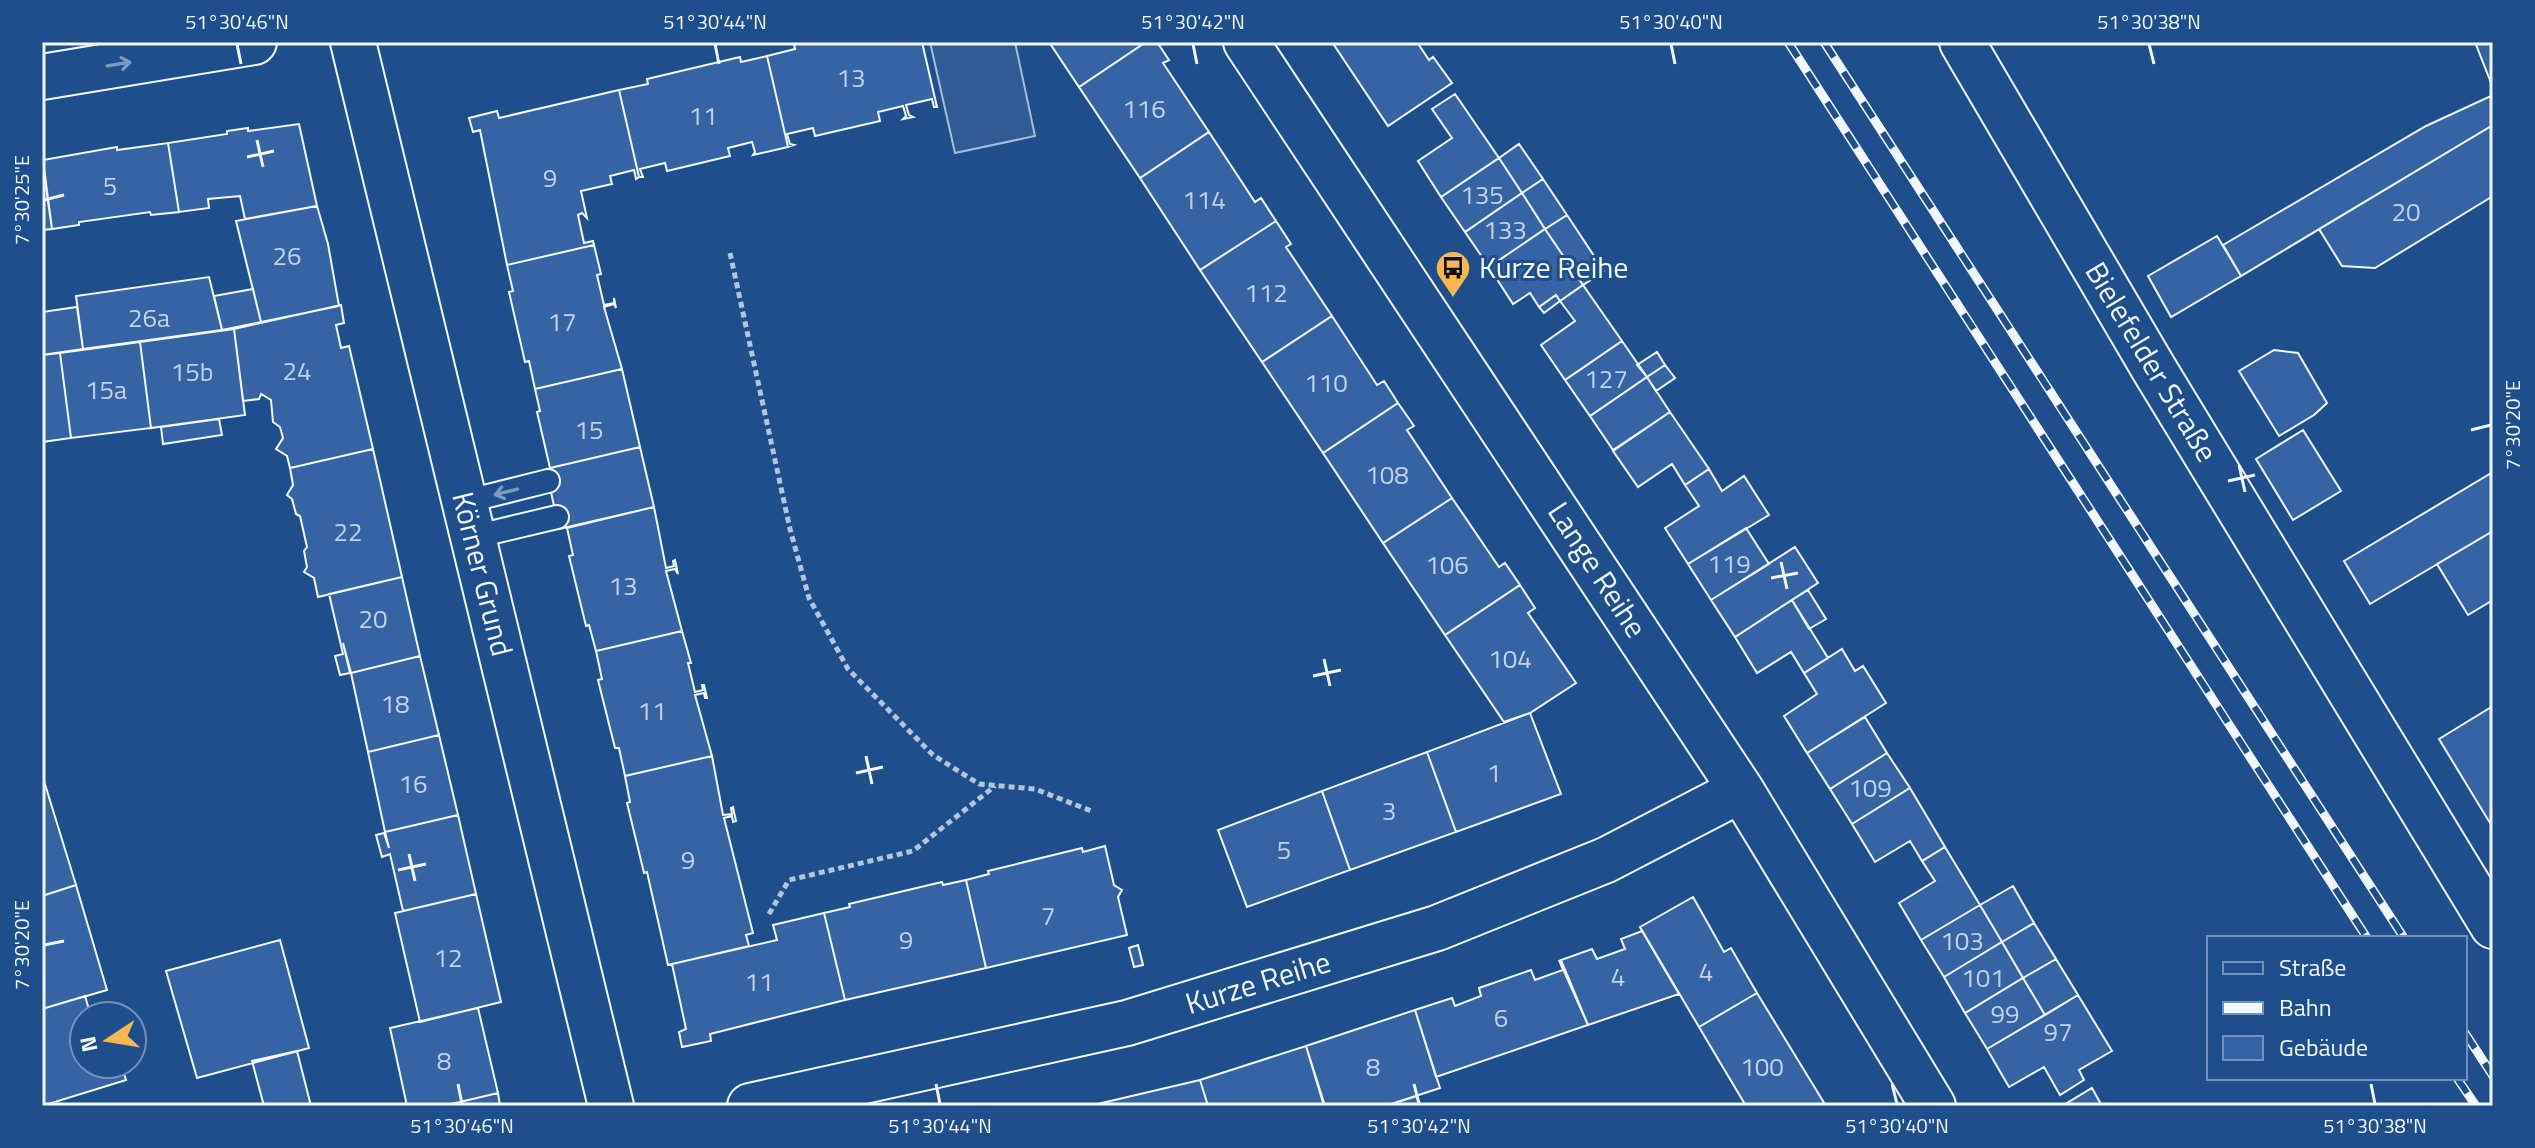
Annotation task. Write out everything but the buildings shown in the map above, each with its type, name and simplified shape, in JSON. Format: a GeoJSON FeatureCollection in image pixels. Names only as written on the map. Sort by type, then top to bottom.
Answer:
{"type":"FeatureCollection","features":[{"type":"Feature","properties":{"kind":"street"},"geometry":{"type":"LineString","coordinates":[[42,77],[254,42]]}},
{"type":"Feature","properties":{"kind":"street","name":"Körner Grund"},"geometry":{"type":"LineString","coordinates":[[353,42],[611,1106]]}},
{"type":"Feature","properties":{"kind":"street","name":"Lange Reihe"},"geometry":{"type":"LineString","coordinates":[[1246,42],[1435,323],[1741,790],[1933,1106]]}},
{"type":"Feature","properties":{"kind":"street","name":"Bielefelder Straße"},"geometry":{"type":"LineString","coordinates":[[1962,42],[2154,369],[2493,926]]}},
{"type":"Feature","properties":{"kind":"street","name":"Kurze Reihe"},"geometry":{"type":"LineString","coordinates":[[750,1106],[1127,1023],[1437,928],[1606,860],[1741,790]]}},
{"type":"Feature","properties":{"kind":"lane"},"geometry":{"type":"LineString","coordinates":[[469,520],[548,481]]}},
{"type":"Feature","properties":{"kind":"lane"},"geometry":{"type":"LineString","coordinates":[[469,520],[557,517]]}},
{"type":"Feature","properties":{"kind":"path"},"geometry":{"type":"LineString","coordinates":[[730,253],[790,529],[809,598],[848,669],[933,755],[979,784],[1035,789],[1094,812]]}},
{"type":"Feature","properties":{"kind":"path"},"geometry":{"type":"LineString","coordinates":[[769,914],[789,880],[913,851],[996,785]]}},
{"type":"Feature","properties":{"kind":"shaded area"},"geometry":{"type":"Polygon","coordinates":[[[930,42],[1015,42],[1035,136],[955,153],[930,42]]]}},
{"type":"Feature","properties":{"kind":"railway"},"geometry":{"type":"LineString","coordinates":[[1788,42],[2366,936]]}},
{"type":"Feature","properties":{"kind":"railway"},"geometry":{"type":"LineString","coordinates":[[1824,42],[2403,936]]}},
{"type":"Feature","properties":{"kind":"railway"},"geometry":{"type":"LineString","coordinates":[[2467,1036],[2493,1076]]}},
{"type":"Feature","properties":{"kind":"railway"},"geometry":{"type":"LineString","coordinates":[[2458,1080],[2476,1106]]}},
{"type":"Feature","properties":{"kind":"place","name":"Kurze Reihe"},"geometry":{"type":"Point","coordinates":[1453,299]}}]}
